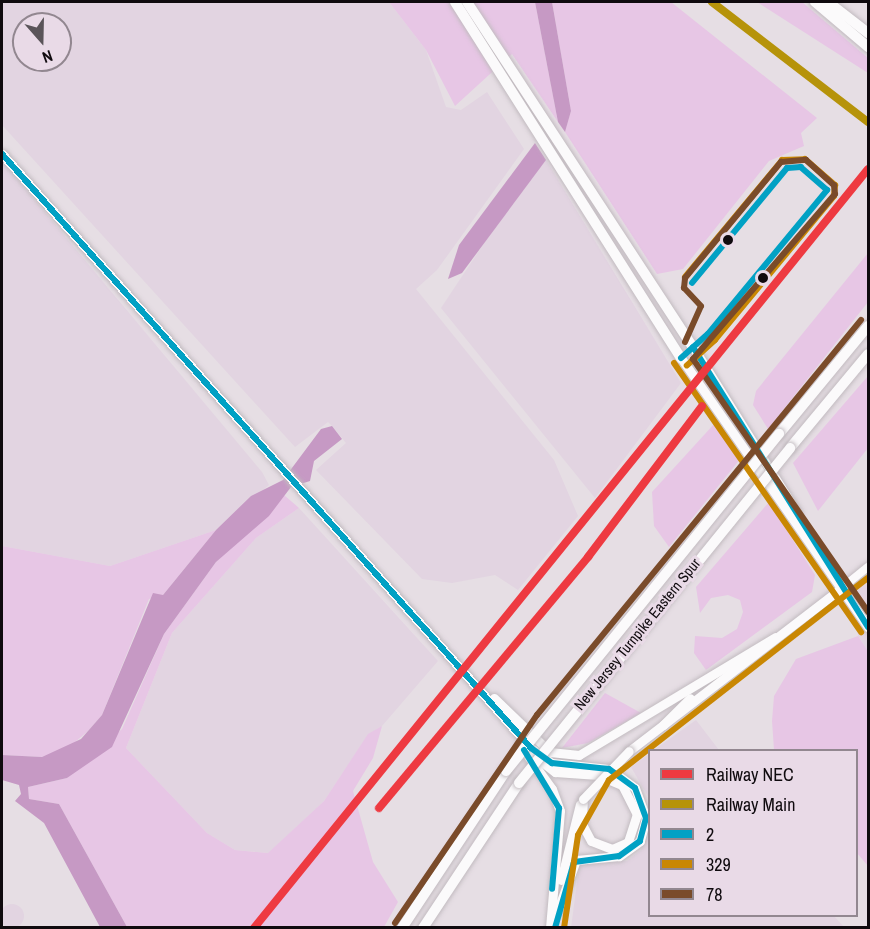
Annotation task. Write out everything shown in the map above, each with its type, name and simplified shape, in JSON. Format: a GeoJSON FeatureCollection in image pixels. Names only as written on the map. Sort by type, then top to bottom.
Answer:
{"type":"FeatureCollection","features":[{"type":"Feature","properties":{"kind":"highway"},"geometry":{"type":"LineString","coordinates":[[455,2],[681,358]]}},
{"type":"Feature","properties":{"kind":"highway"},"geometry":{"type":"LineString","coordinates":[[467,2],[693,347]]}},
{"type":"Feature","properties":{"kind":"highway"},"geometry":{"type":"LineString","coordinates":[[815,2],[868,47]]}},
{"type":"Feature","properties":{"kind":"highway"},"geometry":{"type":"LineString","coordinates":[[828,2],[868,33]]}},
{"type":"Feature","properties":{"kind":"highway"},"geometry":{"type":"LineString","coordinates":[[834,2],[868,28]]}},
{"type":"Feature","properties":{"kind":"highway","name":"New Jersey Turnpike Eastern Spur"},"geometry":{"type":"LineString","coordinates":[[402,927],[506,771],[866,327]]}},
{"type":"Feature","properties":{"kind":"highway","name":"New Jersey Turnpike Eastern Spur"},"geometry":{"type":"LineString","coordinates":[[423,927],[519,783],[868,354]]}},
{"type":"Feature","properties":{"kind":"main road"},"geometry":{"type":"LineString","coordinates":[[2,154],[454,659],[549,770],[598,775],[622,785],[637,814],[630,840],[612,849],[591,841],[582,824],[583,800]]}},
{"type":"Feature","properties":{"kind":"main road"},"geometry":{"type":"LineString","coordinates":[[693,347],[868,627]]}},
{"type":"Feature","properties":{"kind":"main road"},"geometry":{"type":"LineString","coordinates":[[681,358],[809,535]]}},
{"type":"Feature","properties":{"kind":"main road"},"geometry":{"type":"LineString","coordinates":[[555,927],[566,844],[583,800],[608,768],[663,725],[737,673],[775,638],[843,587]]}},
{"type":"Feature","properties":{"kind":"main road"},"geometry":{"type":"LineString","coordinates":[[454,659],[555,754],[584,753],[631,727],[775,638]]}},
{"type":"Feature","properties":{"kind":"main road"},"geometry":{"type":"LineString","coordinates":[[663,725],[666,717],[729,665]]}},
{"type":"Feature","properties":{"kind":"main road"},"geometry":{"type":"LineString","coordinates":[[495,708],[552,789],[559,808],[550,927]]}},
{"type":"Feature","properties":{"kind":"main road"},"geometry":{"type":"LineString","coordinates":[[531,748],[552,763],[602,766],[620,774],[635,788],[645,809],[644,833],[633,848],[572,864],[557,912]]}},
{"type":"Feature","properties":{"kind":"street"},"geometry":{"type":"LineString","coordinates":[[843,587],[868,567]]}},
{"type":"Feature","properties":{"kind":"shaded area"},"geometry":{"type":"Polygon","coordinates":[[[2,2],[389,2],[426,50],[446,107],[461,110],[487,92],[524,149],[437,270],[416,289],[554,460],[578,516],[518,590],[495,575],[452,583],[422,579],[316,470],[346,443],[332,426],[328,422],[295,447],[2,125],[2,2]]]}},
{"type":"Feature","properties":{"kind":"shaded area"},"geometry":{"type":"Polygon","coordinates":[[[389,2],[535,2],[558,122],[512,54],[455,106],[426,50],[389,2]]]}},
{"type":"Feature","properties":{"kind":"shaded area"},"geometry":{"type":"Polygon","coordinates":[[[535,2],[552,2],[571,111],[565,132],[558,122],[535,2]]]}},
{"type":"Feature","properties":{"kind":"shaded area"},"geometry":{"type":"Polygon","coordinates":[[[552,2],[671,2],[817,118],[801,133],[804,146],[769,161],[683,269],[657,274],[565,132],[571,111],[552,2]]]}},
{"type":"Feature","properties":{"kind":"shaded area"},"geometry":{"type":"Polygon","coordinates":[[[757,2],[802,2],[868,58],[868,73],[757,2]]]}},
{"type":"Feature","properties":{"kind":"shaded area"},"geometry":{"type":"Polygon","coordinates":[[[535,143],[546,160],[462,273],[448,279],[459,245],[535,143]]]}},
{"type":"Feature","properties":{"kind":"shaded area"},"geometry":{"type":"Polygon","coordinates":[[[546,160],[681,383],[595,498],[441,308],[516,195],[546,160]]]}},
{"type":"Feature","properties":{"kind":"shaded area"},"geometry":{"type":"Polygon","coordinates":[[[2,161],[262,472],[269,485],[216,530],[110,566],[2,546],[2,161]]]}},
{"type":"Feature","properties":{"kind":"shaded area"},"geometry":{"type":"Polygon","coordinates":[[[868,253],[868,302],[768,429],[753,405],[756,391],[868,253]]]}},
{"type":"Feature","properties":{"kind":"shaded area"},"geometry":{"type":"Polygon","coordinates":[[[868,376],[868,448],[818,511],[793,463],[868,376]]]}},
{"type":"Feature","properties":{"kind":"shaded area"},"geometry":{"type":"Polygon","coordinates":[[[715,423],[741,458],[669,547],[654,526],[652,492],[715,423]]]}},
{"type":"Feature","properties":{"kind":"shaded area"},"geometry":{"type":"Polygon","coordinates":[[[332,426],[342,439],[314,461],[310,481],[291,487],[269,516],[216,562],[164,634],[112,747],[67,778],[28,787],[29,799],[59,804],[127,927],[100,927],[44,823],[15,801],[21,794],[19,785],[2,780],[2,755],[42,757],[81,739],[102,715],[153,593],[163,595],[216,530],[251,496],[283,480],[321,429],[332,426]]]}},
{"type":"Feature","properties":{"kind":"shaded area"},"geometry":{"type":"Polygon","coordinates":[[[284,495],[299,508],[256,538],[172,633],[126,748],[207,833],[235,850],[268,853],[324,801],[368,734],[382,726],[373,758],[353,791],[373,862],[398,902],[384,927],[127,927],[59,804],[29,799],[28,787],[67,778],[122,729],[164,634],[216,562],[284,495]]]}},
{"type":"Feature","properties":{"kind":"shaded area"},"geometry":{"type":"Polygon","coordinates":[[[769,502],[815,575],[812,592],[706,670],[694,653],[695,636],[722,638],[737,629],[743,612],[740,600],[728,595],[711,598],[700,613],[696,587],[769,502]]]}},
{"type":"Feature","properties":{"kind":"shaded area"},"geometry":{"type":"Polygon","coordinates":[[[299,508],[438,661],[382,726],[368,735],[324,801],[269,853],[235,850],[207,833],[126,748],[172,633],[256,538],[299,508]]]}},
{"type":"Feature","properties":{"kind":"shaded area"},"geometry":{"type":"Polygon","coordinates":[[[216,530],[163,595],[149,599],[102,715],[88,731],[67,749],[42,757],[2,755],[2,546],[110,566],[216,530]]]}},
{"type":"Feature","properties":{"kind":"shaded area"},"geometry":{"type":"Polygon","coordinates":[[[868,576],[868,651],[858,636],[853,587],[868,576]]]}},
{"type":"Feature","properties":{"kind":"shaded area"},"geometry":{"type":"Polygon","coordinates":[[[858,636],[868,651],[868,866],[858,854],[858,749],[774,749],[772,721],[774,696],[796,659],[858,636]]]}},
{"type":"Feature","properties":{"kind":"shaded area"},"geometry":{"type":"Polygon","coordinates":[[[605,693],[641,713],[588,743],[562,748],[605,693]]]}},
{"type":"Feature","properties":{"kind":"shaded area"},"geometry":{"type":"Polygon","coordinates":[[[696,720],[718,749],[655,749],[696,720]]]}},
{"type":"Feature","properties":{"kind":"shaded area"},"geometry":{"type":"Polygon","coordinates":[[[648,755],[648,796],[631,767],[648,755]]]}},
{"type":"Feature","properties":{"kind":"shaded area"},"geometry":{"type":"Polygon","coordinates":[[[648,830],[648,917],[835,917],[844,927],[571,928],[579,867],[586,861],[627,861],[641,850],[648,830]]]}},
{"type":"Feature","properties":{"kind":"shaded area"},"geometry":{"type":"Polygon","coordinates":[[[12,904],[17,905],[23,911],[23,921],[17,927],[12,928],[7,927],[1,921],[0,916],[1,911],[7,905],[12,904]]]}},
{"type":"Feature","properties":{"kind":"rail line","name":"Main"},"geometry":{"type":"LineString","coordinates":[[712,2],[868,122]]}},
{"type":"Feature","properties":{"kind":"rail line","name":"NEC"},"geometry":{"type":"LineString","coordinates":[[254,928],[868,169]]}},
{"type":"Feature","properties":{"kind":"rail line","name":"NEC"},"geometry":{"type":"LineString","coordinates":[[379,808],[588,557],[702,406]]}},
{"type":"Feature","properties":{"kind":"transit line","name":"2"},"geometry":{"type":"LineString","coordinates":[[2,154],[531,748],[552,763],[609,769],[635,788],[646,818],[640,841],[619,856],[574,862],[555,928]]}},
{"type":"Feature","properties":{"kind":"transit line","name":"329"},"geometry":{"type":"LineString","coordinates":[[685,277],[782,160],[805,159],[835,185],[834,196],[715,340],[687,365]]}},
{"type":"Feature","properties":{"kind":"transit line","name":"78"},"geometry":{"type":"LineString","coordinates":[[685,342],[701,306],[684,288],[685,278],[781,162],[806,160],[834,185],[835,194],[693,359],[868,612]]}},
{"type":"Feature","properties":{"kind":"transit line","name":"2"},"geometry":{"type":"LineString","coordinates":[[681,358],[708,334],[827,190],[801,167],[787,168],[692,283]]}},
{"type":"Feature","properties":{"kind":"transit line","name":"78"},"geometry":{"type":"LineString","coordinates":[[395,923],[537,715],[861,320]]}},
{"type":"Feature","properties":{"kind":"transit line","name":"2"},"geometry":{"type":"LineString","coordinates":[[693,347],[868,627]]}},
{"type":"Feature","properties":{"kind":"transit line","name":"329"},"geometry":{"type":"LineString","coordinates":[[674,363],[861,632]]}},
{"type":"Feature","properties":{"kind":"transit line","name":"329"},"geometry":{"type":"LineString","coordinates":[[649,749],[868,578]]}},
{"type":"Feature","properties":{"kind":"transit line","name":"2"},"geometry":{"type":"LineString","coordinates":[[524,750],[559,808],[552,889]]}},
{"type":"Feature","properties":{"kind":"transit line","name":"329"},"geometry":{"type":"LineString","coordinates":[[564,928],[578,835],[609,780],[648,750]]}}]}
